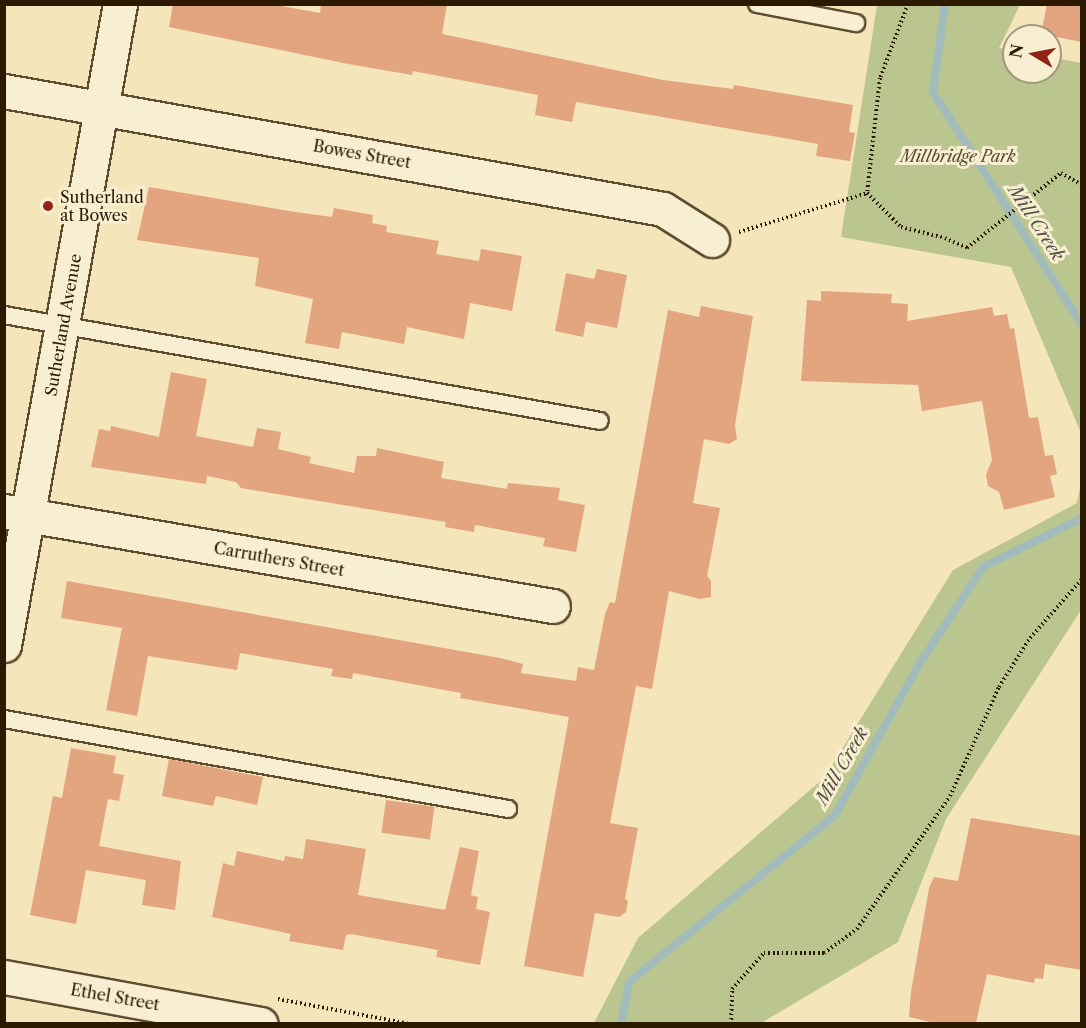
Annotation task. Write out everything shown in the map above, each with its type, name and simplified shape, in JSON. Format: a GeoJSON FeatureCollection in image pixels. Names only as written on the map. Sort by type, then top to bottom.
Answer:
{"type":"FeatureCollection","features":[{"type":"Feature","properties":{"kind":"street","name":"Sutherland Avenue"},"geometry":{"type":"LineString","coordinates":[[4,645],[16,513],[63,325],[120,4]]}},
{"type":"Feature","properties":{"kind":"street","name":"Bowes Street"},"geometry":{"type":"LineString","coordinates":[[4,91],[102,106],[663,209],[712,240]]}},
{"type":"Feature","properties":{"kind":"street","name":"Carruthers Street"},"geometry":{"type":"LineString","coordinates":[[16,513],[553,606]]}},
{"type":"Feature","properties":{"kind":"street","name":"Ethel Street"},"geometry":{"type":"LineString","coordinates":[[4,977],[261,1023]]}},
{"type":"Feature","properties":{"kind":"lane"},"geometry":{"type":"LineString","coordinates":[[756,4],[856,23]]}},
{"type":"Feature","properties":{"kind":"lane"},"geometry":{"type":"LineString","coordinates":[[4,315],[600,421]]}},
{"type":"Feature","properties":{"kind":"lane"},"geometry":{"type":"LineString","coordinates":[[4,718],[508,809]]}},
{"type":"Feature","properties":{"kind":"path"},"geometry":{"type":"LineString","coordinates":[[867,193],[880,78],[908,4]]}},
{"type":"Feature","properties":{"kind":"path"},"geometry":{"type":"LineString","coordinates":[[867,193],[901,227],[945,238],[967,248],[1061,173],[1082,185]]}},
{"type":"Feature","properties":{"kind":"path"},"geometry":{"type":"LineString","coordinates":[[712,240],[867,193]]}},
{"type":"Feature","properties":{"kind":"path"},"geometry":{"type":"LineString","coordinates":[[731,1023],[732,989],[764,953],[824,953],[857,929],[950,796],[999,687],[1030,638],[1082,579]]}},
{"type":"Feature","properties":{"kind":"green space","name":"Millbridge Park"},"geometry":{"type":"Polygon","coordinates":[[[877,5],[1020,5],[1011,24],[1002,24],[1002,42],[999,48],[1002,49],[1002,84],[1062,84],[1062,59],[1081,63],[1081,433],[1011,267],[841,237],[877,5]]]}},
{"type":"Feature","properties":{"kind":"green space"},"geometry":{"type":"Polygon","coordinates":[[[1081,482],[1081,610],[946,819],[898,942],[761,1023],[594,1023],[638,938],[824,778],[953,570],[1077,503],[1081,482]]]}},
{"type":"Feature","properties":{"kind":"building"},"geometry":{"type":"Polygon","coordinates":[[[173,4],[270,4],[320,13],[321,4],[447,4],[442,34],[663,80],[733,89],[734,85],[853,105],[849,132],[855,133],[850,161],[816,156],[818,144],[576,102],[572,122],[535,115],[538,95],[413,71],[412,75],[348,64],[169,27],[173,4]]]}},
{"type":"Feature","properties":{"kind":"building"},"geometry":{"type":"Polygon","coordinates":[[[1047,4],[1082,4],[1082,42],[1062,38],[1062,24],[1043,24],[1047,4]]]}},
{"type":"Feature","properties":{"kind":"building"},"geometry":{"type":"Polygon","coordinates":[[[149,187],[332,217],[334,208],[373,215],[372,223],[387,226],[386,232],[439,241],[436,254],[479,261],[481,249],[522,256],[512,311],[470,303],[464,339],[407,327],[404,344],[342,332],[339,349],[305,343],[313,299],[255,286],[259,258],[137,240],[149,187]]]}},
{"type":"Feature","properties":{"kind":"building"},"geometry":{"type":"Polygon","coordinates":[[[597,269],[627,275],[617,328],[586,322],[583,337],[555,331],[566,273],[594,279],[597,269]]]}},
{"type":"Feature","properties":{"kind":"building"},"geometry":{"type":"Polygon","coordinates":[[[821,291],[892,294],[891,303],[908,304],[907,321],[992,307],[994,316],[1007,314],[1010,329],[1014,328],[1029,418],[1038,417],[1045,456],[1053,455],[1057,474],[1050,476],[1055,497],[1004,510],[999,492],[988,486],[986,475],[992,460],[982,401],[922,411],[918,385],[801,381],[807,300],[821,301],[821,291]]]}},
{"type":"Feature","properties":{"kind":"building"},"geometry":{"type":"Polygon","coordinates":[[[701,306],[753,316],[735,425],[737,439],[729,444],[704,439],[693,503],[720,508],[707,576],[711,581],[711,597],[700,599],[669,591],[652,689],[636,686],[610,823],[638,828],[625,899],[628,901],[626,912],[619,917],[595,913],[583,977],[524,966],[569,717],[460,698],[461,693],[353,673],[352,679],[331,676],[333,669],[240,653],[237,670],[148,656],[137,716],[106,710],[122,628],[61,618],[67,581],[500,658],[523,664],[521,673],[576,681],[578,667],[594,670],[605,614],[610,602],[615,603],[668,310],[699,317],[701,306]]]}},
{"type":"Feature","properties":{"kind":"building"},"geometry":{"type":"Polygon","coordinates":[[[171,372],[207,379],[196,436],[253,447],[257,428],[281,432],[278,449],[311,457],[309,463],[354,473],[357,456],[376,456],[377,448],[444,462],[441,478],[507,489],[508,483],[560,488],[558,500],[585,505],[576,552],[543,546],[545,538],[475,525],[474,532],[445,527],[446,522],[241,488],[236,482],[207,476],[206,484],[91,467],[99,429],[110,431],[111,426],[159,437],[171,372]]]}},
{"type":"Feature","properties":{"kind":"building"},"geometry":{"type":"Polygon","coordinates":[[[71,748],[116,756],[113,773],[124,775],[119,801],[108,799],[99,846],[181,861],[175,910],[142,905],[146,880],[86,870],[76,924],[30,915],[53,796],[62,798],[71,748]]]}},
{"type":"Feature","properties":{"kind":"building"},"geometry":{"type":"Polygon","coordinates":[[[169,759],[263,777],[257,805],[216,796],[213,806],[162,796],[169,759]]]}},
{"type":"Feature","properties":{"kind":"building"},"geometry":{"type":"Polygon","coordinates":[[[386,800],[435,807],[430,839],[381,833],[386,800]]]}},
{"type":"Feature","properties":{"kind":"building"},"geometry":{"type":"Polygon","coordinates":[[[971,818],[1082,836],[1082,970],[1045,964],[1043,979],[1035,978],[1034,983],[987,974],[976,1023],[935,1023],[909,1017],[911,992],[929,888],[934,877],[958,881],[971,818]]]}},
{"type":"Feature","properties":{"kind":"building"},"geometry":{"type":"Polygon","coordinates":[[[306,839],[366,849],[358,895],[445,910],[460,847],[479,851],[471,895],[478,897],[476,909],[490,912],[480,965],[436,957],[438,950],[351,934],[346,935],[343,950],[289,941],[291,934],[212,917],[223,863],[234,866],[237,851],[284,861],[285,856],[303,859],[306,839]]]}},
{"type":"Feature","properties":{"kind":"waterway","name":"Mill Creek"},"geometry":{"type":"LineString","coordinates":[[945,4],[933,92],[1082,325]]}},
{"type":"Feature","properties":{"kind":"waterway","name":"Mill Creek"},"geometry":{"type":"LineString","coordinates":[[621,1024],[629,982],[835,815],[920,663],[983,567],[1082,518]]}},
{"type":"Feature","properties":{"kind":"place","name":"Sutherland at Bowes"},"geometry":{"type":"Point","coordinates":[48,206]}}]}
